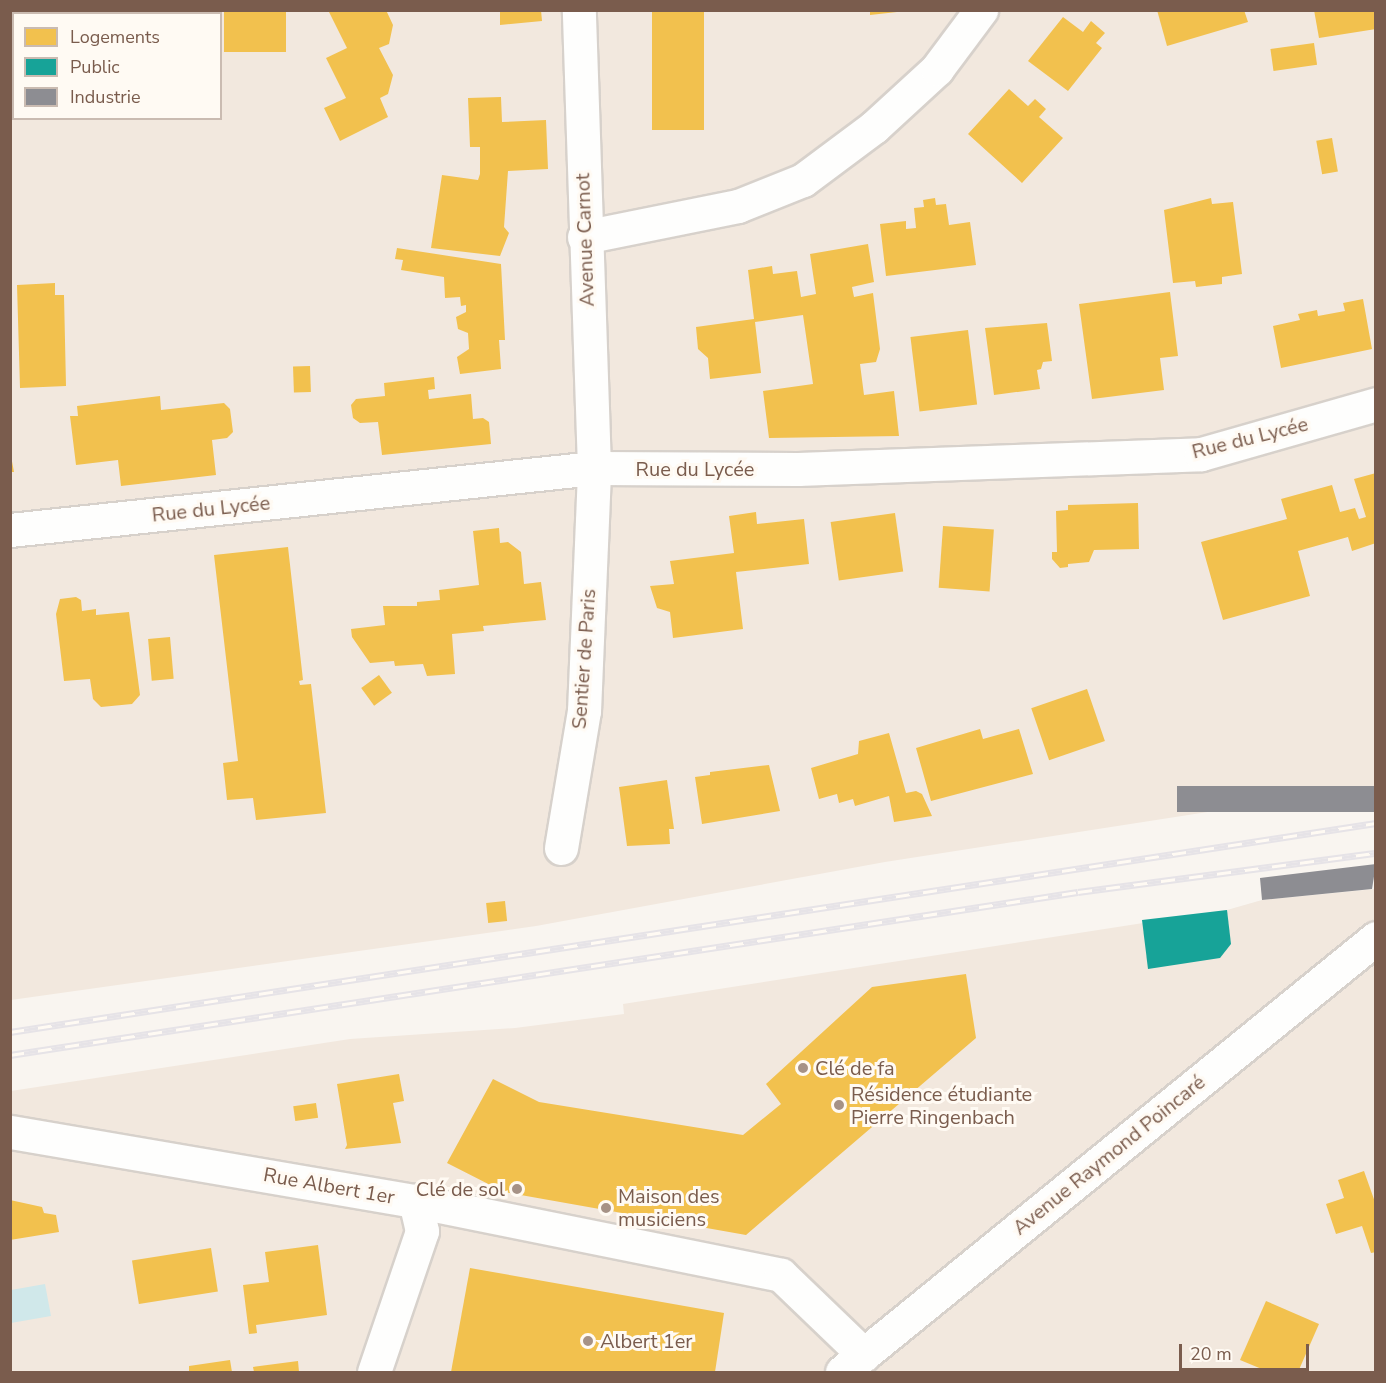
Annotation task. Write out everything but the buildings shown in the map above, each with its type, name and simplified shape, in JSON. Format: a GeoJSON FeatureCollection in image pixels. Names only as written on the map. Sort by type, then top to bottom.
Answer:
{"type":"FeatureCollection","features":[{"type":"Feature","properties":{"kind":"street","name":"Avenue Carnot"},"geometry":{"type":"LineString","coordinates":[[579,10],[584,237],[594,468]]}},
{"type":"Feature","properties":{"kind":"street"},"geometry":{"type":"LineString","coordinates":[[584,237],[738,206],[803,180],[874,128],[937,69],[981,10]]}},
{"type":"Feature","properties":{"kind":"street","name":"Rue du Lycée"},"geometry":{"type":"LineString","coordinates":[[10,530],[594,468],[798,469],[1201,454],[1376,404]]}},
{"type":"Feature","properties":{"kind":"street","name":"Sentier de Paris"},"geometry":{"type":"LineString","coordinates":[[561,848],[584,711],[594,468]]}},
{"type":"Feature","properties":{"kind":"street","name":"Avenue Raymond Poincaré"},"geometry":{"type":"LineString","coordinates":[[853,1364],[1376,939]]}},
{"type":"Feature","properties":{"kind":"street","name":"Rue Albert 1er"},"geometry":{"type":"LineString","coordinates":[[10,1132],[415,1201],[781,1275],[813,1303],[853,1364]]}},
{"type":"Feature","properties":{"kind":"street"},"geometry":{"type":"LineString","coordinates":[[374,1372],[422,1231],[415,1201]]}},
{"type":"Feature","properties":{"kind":"shaded area"},"geometry":{"type":"Polygon","coordinates":[[[11,11],[1375,11],[1375,786],[885,862],[536,926],[11,1000],[11,11]]]}},
{"type":"Feature","properties":{"kind":"shaded area"},"geometry":{"type":"Polygon","coordinates":[[[1375,889],[1375,1372],[11,1372],[11,1091],[350,1039],[515,1028],[624,1014],[623,1004],[1227,910],[1262,900],[1375,889]]]}},
{"type":"Feature","properties":{"kind":"water"},"geometry":{"type":"Polygon","coordinates":[[[45,1284],[51,1316],[11,1323],[11,1290],[45,1284]]]}},
{"type":"Feature","properties":{"kind":"railway"},"geometry":{"type":"LineString","coordinates":[[10,1032],[1376,823]]}},
{"type":"Feature","properties":{"kind":"railway"},"geometry":{"type":"LineString","coordinates":[[10,1055],[1078,892],[1376,853]]}},
{"type":"Feature","properties":{"kind":"place","name":"Clé de fa"},"geometry":{"type":"Point","coordinates":[803,1068]}},
{"type":"Feature","properties":{"kind":"place","name":"Résidence étudiante Pierre Ringenbach"},"geometry":{"type":"Point","coordinates":[839,1105]}},
{"type":"Feature","properties":{"kind":"place","name":"Clé de sol"},"geometry":{"type":"Point","coordinates":[517,1189]}},
{"type":"Feature","properties":{"kind":"place","name":"Maison des musiciens"},"geometry":{"type":"Point","coordinates":[606,1208]}},
{"type":"Feature","properties":{"kind":"place","name":"Albert 1er"},"geometry":{"type":"Point","coordinates":[588,1341]}}]}
